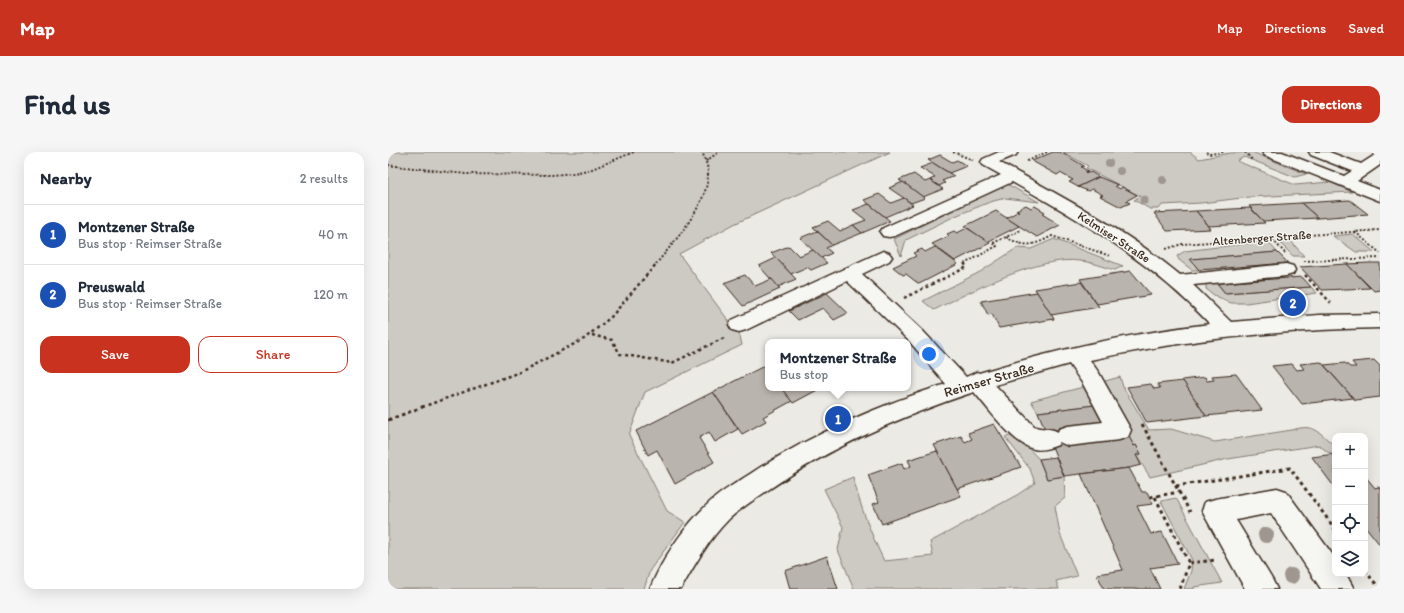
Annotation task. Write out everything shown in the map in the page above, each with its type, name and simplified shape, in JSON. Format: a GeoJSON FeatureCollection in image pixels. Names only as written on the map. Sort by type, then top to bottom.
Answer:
{"type":"FeatureCollection","features":[{"type":"Feature","properties":{"kind":"street","name":"Kelmiser Straße"},"geometry":{"type":"LineString","coordinates":[[1011,152],[988,162],[1094,222],[1145,256],[1178,281],[1203,304],[1227,330]]}},
{"type":"Feature","properties":{"kind":"street"},"geometry":{"type":"LineString","coordinates":[[1269,152],[1380,196]]}},
{"type":"Feature","properties":{"kind":"street"},"geometry":{"type":"LineString","coordinates":[[1316,152],[1363,170]]}},
{"type":"Feature","properties":{"kind":"street"},"geometry":{"type":"LineString","coordinates":[[1346,182],[1380,156],[1372,152]]}},
{"type":"Feature","properties":{"kind":"street"},"geometry":{"type":"LineString","coordinates":[[889,232],[1012,176]]}},
{"type":"Feature","properties":{"kind":"street"},"geometry":{"type":"LineString","coordinates":[[739,325],[883,257]]}},
{"type":"Feature","properties":{"kind":"street"},"geometry":{"type":"LineString","coordinates":[[1178,281],[1291,262]]}},
{"type":"Feature","properties":{"kind":"street"},"geometry":{"type":"LineString","coordinates":[[849,273],[969,384],[1025,433],[1035,439],[1120,430],[1095,385],[1075,356]]}},
{"type":"Feature","properties":{"kind":"street","name":"Reimser Straße"},"geometry":{"type":"LineString","coordinates":[[665,589],[684,554],[720,510],[790,460],[846,432],[969,384],[1075,356],[1153,340],[1227,330],[1308,323],[1379,322]]}},
{"type":"Feature","properties":{"kind":"street"},"geometry":{"type":"LineString","coordinates":[[1262,589],[1215,511],[1276,500],[1339,589]]}},
{"type":"Feature","properties":{"kind":"path"},"geometry":{"type":"LineString","coordinates":[[388,165],[465,174],[574,174],[592,169],[634,152]]}},
{"type":"Feature","properties":{"kind":"path"},"geometry":{"type":"LineString","coordinates":[[388,420],[499,381],[541,363],[591,334],[618,310],[673,244],[704,192],[709,176],[706,161],[702,152]]}},
{"type":"Feature","properties":{"kind":"path"},"geometry":{"type":"LineString","coordinates":[[706,161],[719,152]]}},
{"type":"Feature","properties":{"kind":"path"},"geometry":{"type":"LineString","coordinates":[[1041,155],[1047,152]]}},
{"type":"Feature","properties":{"kind":"path"},"geometry":{"type":"LineString","coordinates":[[1206,152],[1209,154],[1224,152]]}},
{"type":"Feature","properties":{"kind":"path"},"geometry":{"type":"LineString","coordinates":[[886,306],[967,267],[963,264],[996,246],[993,244],[1021,230]]}},
{"type":"Feature","properties":{"kind":"path","name":"Altenberger Straße"},"geometry":{"type":"LineString","coordinates":[[1006,237],[1022,246],[1031,246],[1052,236],[1125,261],[1182,244],[1380,230]]}},
{"type":"Feature","properties":{"kind":"path"},"geometry":{"type":"LineString","coordinates":[[1355,231],[1380,253]]}},
{"type":"Feature","properties":{"kind":"path"},"geometry":{"type":"LineString","coordinates":[[1270,238],[1291,262],[1380,258]]}},
{"type":"Feature","properties":{"kind":"path"},"geometry":{"type":"LineString","coordinates":[[1308,278],[1312,283]]}},
{"type":"Feature","properties":{"kind":"path"},"geometry":{"type":"LineString","coordinates":[[591,334],[612,340],[620,354],[672,363],[742,330],[739,325]]}},
{"type":"Feature","properties":{"kind":"path"},"geometry":{"type":"LineString","coordinates":[[1150,497],[1180,492]]}},
{"type":"Feature","properties":{"kind":"path"},"geometry":{"type":"LineString","coordinates":[[1155,497],[1189,563],[1180,589]]}},
{"type":"Feature","properties":{"kind":"path"},"geometry":{"type":"LineString","coordinates":[[1189,563],[1216,560]]}},
{"type":"Feature","properties":{"kind":"path"},"geometry":{"type":"LineString","coordinates":[[1368,574],[1380,587]]}},
{"type":"Feature","properties":{"kind":"shaded area"},"geometry":{"type":"Polygon","coordinates":[[[388,152],[890,152],[734,224],[679,254],[740,336],[742,345],[645,392],[629,435],[667,511],[685,522],[650,570],[644,589],[388,589],[388,152]]]}},
{"type":"Feature","properties":{"kind":"shaded area"},"geometry":{"type":"Polygon","coordinates":[[[1063,152],[1190,152],[1199,159],[1230,153],[1252,152],[1306,174],[1295,177],[1244,157],[1237,161],[1295,185],[1330,182],[1352,192],[1250,197],[1201,203],[1162,205],[1159,209],[1150,209],[1134,200],[1140,196],[1086,168],[1088,166],[1063,152]]]}},
{"type":"Feature","properties":{"kind":"shaded area"},"geometry":{"type":"Polygon","coordinates":[[[1007,184],[1039,202],[1005,198],[990,202],[955,216],[906,240],[901,256],[894,239],[1007,184]]]}},
{"type":"Feature","properties":{"kind":"shaded area"},"geometry":{"type":"Polygon","coordinates":[[[1353,234],[1374,252],[1356,252],[1333,236],[1353,234]]]}},
{"type":"Feature","properties":{"kind":"shaded area"},"geometry":{"type":"Polygon","coordinates":[[[1054,239],[1123,266],[1115,270],[1093,263],[1080,261],[1064,261],[1045,264],[1006,276],[934,310],[923,301],[980,272],[1017,248],[1031,249],[1054,239]]]}},
{"type":"Feature","properties":{"kind":"shaded area"},"geometry":{"type":"Polygon","coordinates":[[[1289,239],[1304,256],[1293,256],[1277,240],[1289,239]]]}},
{"type":"Feature","properties":{"kind":"shaded area"},"geometry":{"type":"Polygon","coordinates":[[[1267,241],[1277,252],[1191,259],[1199,270],[1192,270],[1179,260],[1177,256],[1185,251],[1267,241]]]}},
{"type":"Feature","properties":{"kind":"shaded area"},"geometry":{"type":"Polygon","coordinates":[[[1206,283],[1217,283],[1225,293],[1311,287],[1317,293],[1246,303],[1231,303],[1214,295],[1206,289],[1206,283]]]}},
{"type":"Feature","properties":{"kind":"shaded area"},"geometry":{"type":"Polygon","coordinates":[[[1120,377],[1123,387],[1149,430],[1171,429],[1215,442],[1300,428],[1311,428],[1316,430],[1332,443],[1332,452],[1329,453],[1319,445],[1228,459],[1150,477],[1136,455],[1141,454],[1136,445],[1134,446],[1111,403],[1038,412],[1031,401],[1120,377]]]}},
{"type":"Feature","properties":{"kind":"shaded area"},"geometry":{"type":"Polygon","coordinates":[[[1015,435],[1039,459],[1047,479],[1064,476],[1065,498],[1055,506],[1060,534],[1077,576],[1056,581],[1059,589],[854,589],[838,550],[843,527],[824,489],[853,477],[866,520],[884,561],[933,556],[930,542],[1017,495],[1035,483],[1030,469],[1005,437],[1015,435]]]}},
{"type":"Feature","properties":{"kind":"shaded area"},"geometry":{"type":"Polygon","coordinates":[[[1176,498],[1222,583],[1194,587],[1194,589],[1184,589],[1191,571],[1192,560],[1161,501],[1176,498]]]}},
{"type":"Feature","properties":{"kind":"building"},"geometry":{"type":"Polygon","coordinates":[[[1053,152],[1060,152],[1084,166],[1081,167],[1088,171],[1085,172],[1091,172],[1099,177],[1078,187],[1069,182],[1073,180],[1060,173],[1057,175],[1032,161],[1053,152]]]}},
{"type":"Feature","properties":{"kind":"building"},"geometry":{"type":"Polygon","coordinates":[[[940,155],[952,162],[957,160],[967,166],[949,173],[928,160],[940,155]]]}},
{"type":"Feature","properties":{"kind":"building"},"geometry":{"type":"Polygon","coordinates":[[[933,163],[954,176],[942,181],[945,183],[939,186],[930,180],[935,177],[920,168],[933,163]]]}},
{"type":"Feature","properties":{"kind":"building"},"geometry":{"type":"Polygon","coordinates":[[[914,174],[925,182],[930,180],[943,189],[923,197],[899,180],[914,174]]]}},
{"type":"Feature","properties":{"kind":"building"},"geometry":{"type":"Polygon","coordinates":[[[1099,177],[1118,185],[1115,186],[1120,189],[1122,187],[1137,195],[1126,201],[1130,203],[1121,207],[1100,196],[1103,195],[1092,189],[1088,191],[1078,187],[1099,177]]]}},
{"type":"Feature","properties":{"kind":"building"},"geometry":{"type":"Polygon","coordinates":[[[903,182],[925,198],[911,203],[889,188],[903,182]]]}},
{"type":"Feature","properties":{"kind":"building"},"geometry":{"type":"Polygon","coordinates":[[[879,194],[891,203],[904,198],[913,205],[885,217],[864,200],[879,194]]]}},
{"type":"Feature","properties":{"kind":"building"},"geometry":{"type":"Polygon","coordinates":[[[1350,200],[1368,214],[1318,218],[1301,203],[1350,200]]]}},
{"type":"Feature","properties":{"kind":"building"},"geometry":{"type":"Polygon","coordinates":[[[1301,203],[1318,218],[1263,221],[1249,206],[1301,203]]]}},
{"type":"Feature","properties":{"kind":"building"},"geometry":{"type":"Polygon","coordinates":[[[869,204],[890,221],[862,233],[853,225],[866,220],[853,210],[869,204]]]}},
{"type":"Feature","properties":{"kind":"building"},"geometry":{"type":"Polygon","coordinates":[[[1026,205],[1031,208],[1035,206],[1045,212],[1042,214],[1060,225],[1037,237],[1006,218],[1019,211],[1016,210],[1026,205]]]}},
{"type":"Feature","properties":{"kind":"building"},"geometry":{"type":"Polygon","coordinates":[[[1250,208],[1265,223],[1209,226],[1196,211],[1250,208]]]}},
{"type":"Feature","properties":{"kind":"building"},"geometry":{"type":"Polygon","coordinates":[[[996,211],[1019,226],[987,242],[965,226],[996,211]]]}},
{"type":"Feature","properties":{"kind":"building"},"geometry":{"type":"Polygon","coordinates":[[[1196,211],[1211,229],[1167,231],[1154,213],[1196,211]]]}},
{"type":"Feature","properties":{"kind":"building"},"geometry":{"type":"Polygon","coordinates":[[[828,221],[840,231],[853,225],[862,233],[832,245],[813,227],[828,221]]]}},
{"type":"Feature","properties":{"kind":"building"},"geometry":{"type":"Polygon","coordinates":[[[967,228],[990,243],[955,261],[932,244],[949,236],[947,234],[954,231],[957,233],[967,228]]]}},
{"type":"Feature","properties":{"kind":"building"},"geometry":{"type":"Polygon","coordinates":[[[817,231],[832,245],[826,248],[832,253],[821,258],[800,238],[817,231]]]}},
{"type":"Feature","properties":{"kind":"building"},"geometry":{"type":"Polygon","coordinates":[[[789,246],[799,256],[813,250],[827,263],[811,270],[807,267],[791,274],[771,253],[789,246]]]}},
{"type":"Feature","properties":{"kind":"building"},"geometry":{"type":"Polygon","coordinates":[[[935,247],[958,264],[919,284],[906,274],[903,275],[893,267],[916,256],[913,253],[922,249],[925,252],[935,247]]]}},
{"type":"Feature","properties":{"kind":"building"},"geometry":{"type":"Polygon","coordinates":[[[1277,252],[1288,263],[1199,270],[1190,259],[1277,252]]]}},
{"type":"Feature","properties":{"kind":"building"},"geometry":{"type":"Polygon","coordinates":[[[776,258],[796,279],[778,287],[759,266],[776,258]]]}},
{"type":"Feature","properties":{"kind":"building"},"geometry":{"type":"Polygon","coordinates":[[[1380,263],[1380,290],[1374,291],[1347,264],[1380,263]]]}},
{"type":"Feature","properties":{"kind":"building"},"geometry":{"type":"Polygon","coordinates":[[[1347,264],[1370,288],[1322,290],[1300,267],[1347,264]]]}},
{"type":"Feature","properties":{"kind":"building"},"geometry":{"type":"Polygon","coordinates":[[[1131,271],[1151,295],[1097,304],[1080,279],[1131,271]]]}},
{"type":"Feature","properties":{"kind":"building"},"geometry":{"type":"Polygon","coordinates":[[[745,275],[755,286],[772,279],[780,289],[743,306],[724,283],[745,275]]]}},
{"type":"Feature","properties":{"kind":"building"},"geometry":{"type":"Polygon","coordinates":[[[1302,277],[1311,287],[1225,293],[1217,283],[1302,277]]]}},
{"type":"Feature","properties":{"kind":"building"},"geometry":{"type":"Polygon","coordinates":[[[1081,282],[1099,307],[1051,315],[1035,289],[1081,282]]]}},
{"type":"Feature","properties":{"kind":"building"},"geometry":{"type":"Polygon","coordinates":[[[1037,292],[1054,319],[999,328],[992,314],[988,315],[981,301],[1037,292]]]}},
{"type":"Feature","properties":{"kind":"building"},"geometry":{"type":"Polygon","coordinates":[[[827,293],[848,313],[834,320],[823,308],[798,320],[789,311],[827,293]]]}},
{"type":"Feature","properties":{"kind":"building"},"geometry":{"type":"Polygon","coordinates":[[[1374,360],[1380,366],[1380,397],[1355,400],[1324,365],[1345,363],[1350,367],[1356,367],[1352,362],[1374,360]]]}},
{"type":"Feature","properties":{"kind":"building"},"geometry":{"type":"Polygon","coordinates":[[[1321,362],[1353,398],[1302,404],[1272,366],[1292,364],[1297,370],[1304,369],[1300,364],[1321,362]]]}},
{"type":"Feature","properties":{"kind":"building"},"geometry":{"type":"Polygon","coordinates":[[[764,366],[765,391],[784,391],[792,401],[763,417],[766,421],[742,434],[713,392],[764,366]]]}},
{"type":"Feature","properties":{"kind":"building"},"geometry":{"type":"Polygon","coordinates":[[[1236,374],[1262,410],[1206,416],[1182,380],[1205,377],[1207,381],[1214,380],[1212,376],[1236,374]]]}},
{"type":"Feature","properties":{"kind":"building"},"geometry":{"type":"Polygon","coordinates":[[[1183,381],[1206,416],[1147,423],[1127,387],[1151,384],[1154,389],[1160,388],[1157,384],[1183,381]]]}},
{"type":"Feature","properties":{"kind":"building"},"geometry":{"type":"Polygon","coordinates":[[[783,391],[815,391],[793,403],[783,391]]]}},
{"type":"Feature","properties":{"kind":"building"},"geometry":{"type":"Polygon","coordinates":[[[713,392],[738,429],[715,442],[709,432],[699,438],[714,462],[675,484],[657,450],[648,455],[636,431],[713,392]]]}},
{"type":"Feature","properties":{"kind":"building"},"geometry":{"type":"Polygon","coordinates":[[[1111,403],[1134,446],[1136,445],[1141,454],[1136,455],[1141,465],[1129,468],[1064,476],[1038,412],[1111,403]]]}},
{"type":"Feature","properties":{"kind":"building"},"geometry":{"type":"Polygon","coordinates":[[[994,424],[1021,467],[957,489],[934,445],[961,436],[965,442],[972,439],[968,433],[994,424]]]}},
{"type":"Feature","properties":{"kind":"building"},"geometry":{"type":"Polygon","coordinates":[[[937,451],[961,496],[882,524],[873,504],[879,502],[868,475],[902,463],[904,469],[911,466],[908,460],[937,451]]]}},
{"type":"Feature","properties":{"kind":"building"},"geometry":{"type":"Polygon","coordinates":[[[1332,454],[1332,484],[1312,457],[1332,454]]]}},
{"type":"Feature","properties":{"kind":"building"},"geometry":{"type":"Polygon","coordinates":[[[1056,457],[1064,476],[1047,479],[1039,459],[1056,457]]]}},
{"type":"Feature","properties":{"kind":"building"},"geometry":{"type":"Polygon","coordinates":[[[1129,468],[1142,492],[1147,492],[1153,504],[1137,506],[1151,534],[1162,532],[1178,564],[1150,568],[1160,589],[1104,589],[1097,574],[1123,570],[1081,474],[1129,468]]]}},
{"type":"Feature","properties":{"kind":"building"},"geometry":{"type":"Polygon","coordinates":[[[1368,480],[1375,488],[1380,488],[1380,545],[1368,530],[1368,480]]]}},
{"type":"Feature","properties":{"kind":"building"},"geometry":{"type":"Polygon","coordinates":[[[827,556],[838,589],[790,589],[785,571],[827,556]]]}},
{"type":"Feature","properties":{"kind":"place","name":"Preuswald"},"geometry":{"type":"Point","coordinates":[1293,303]}},
{"type":"Feature","properties":{"kind":"place","name":"Montzener Straße"},"geometry":{"type":"Point","coordinates":[838,419]}}]}
